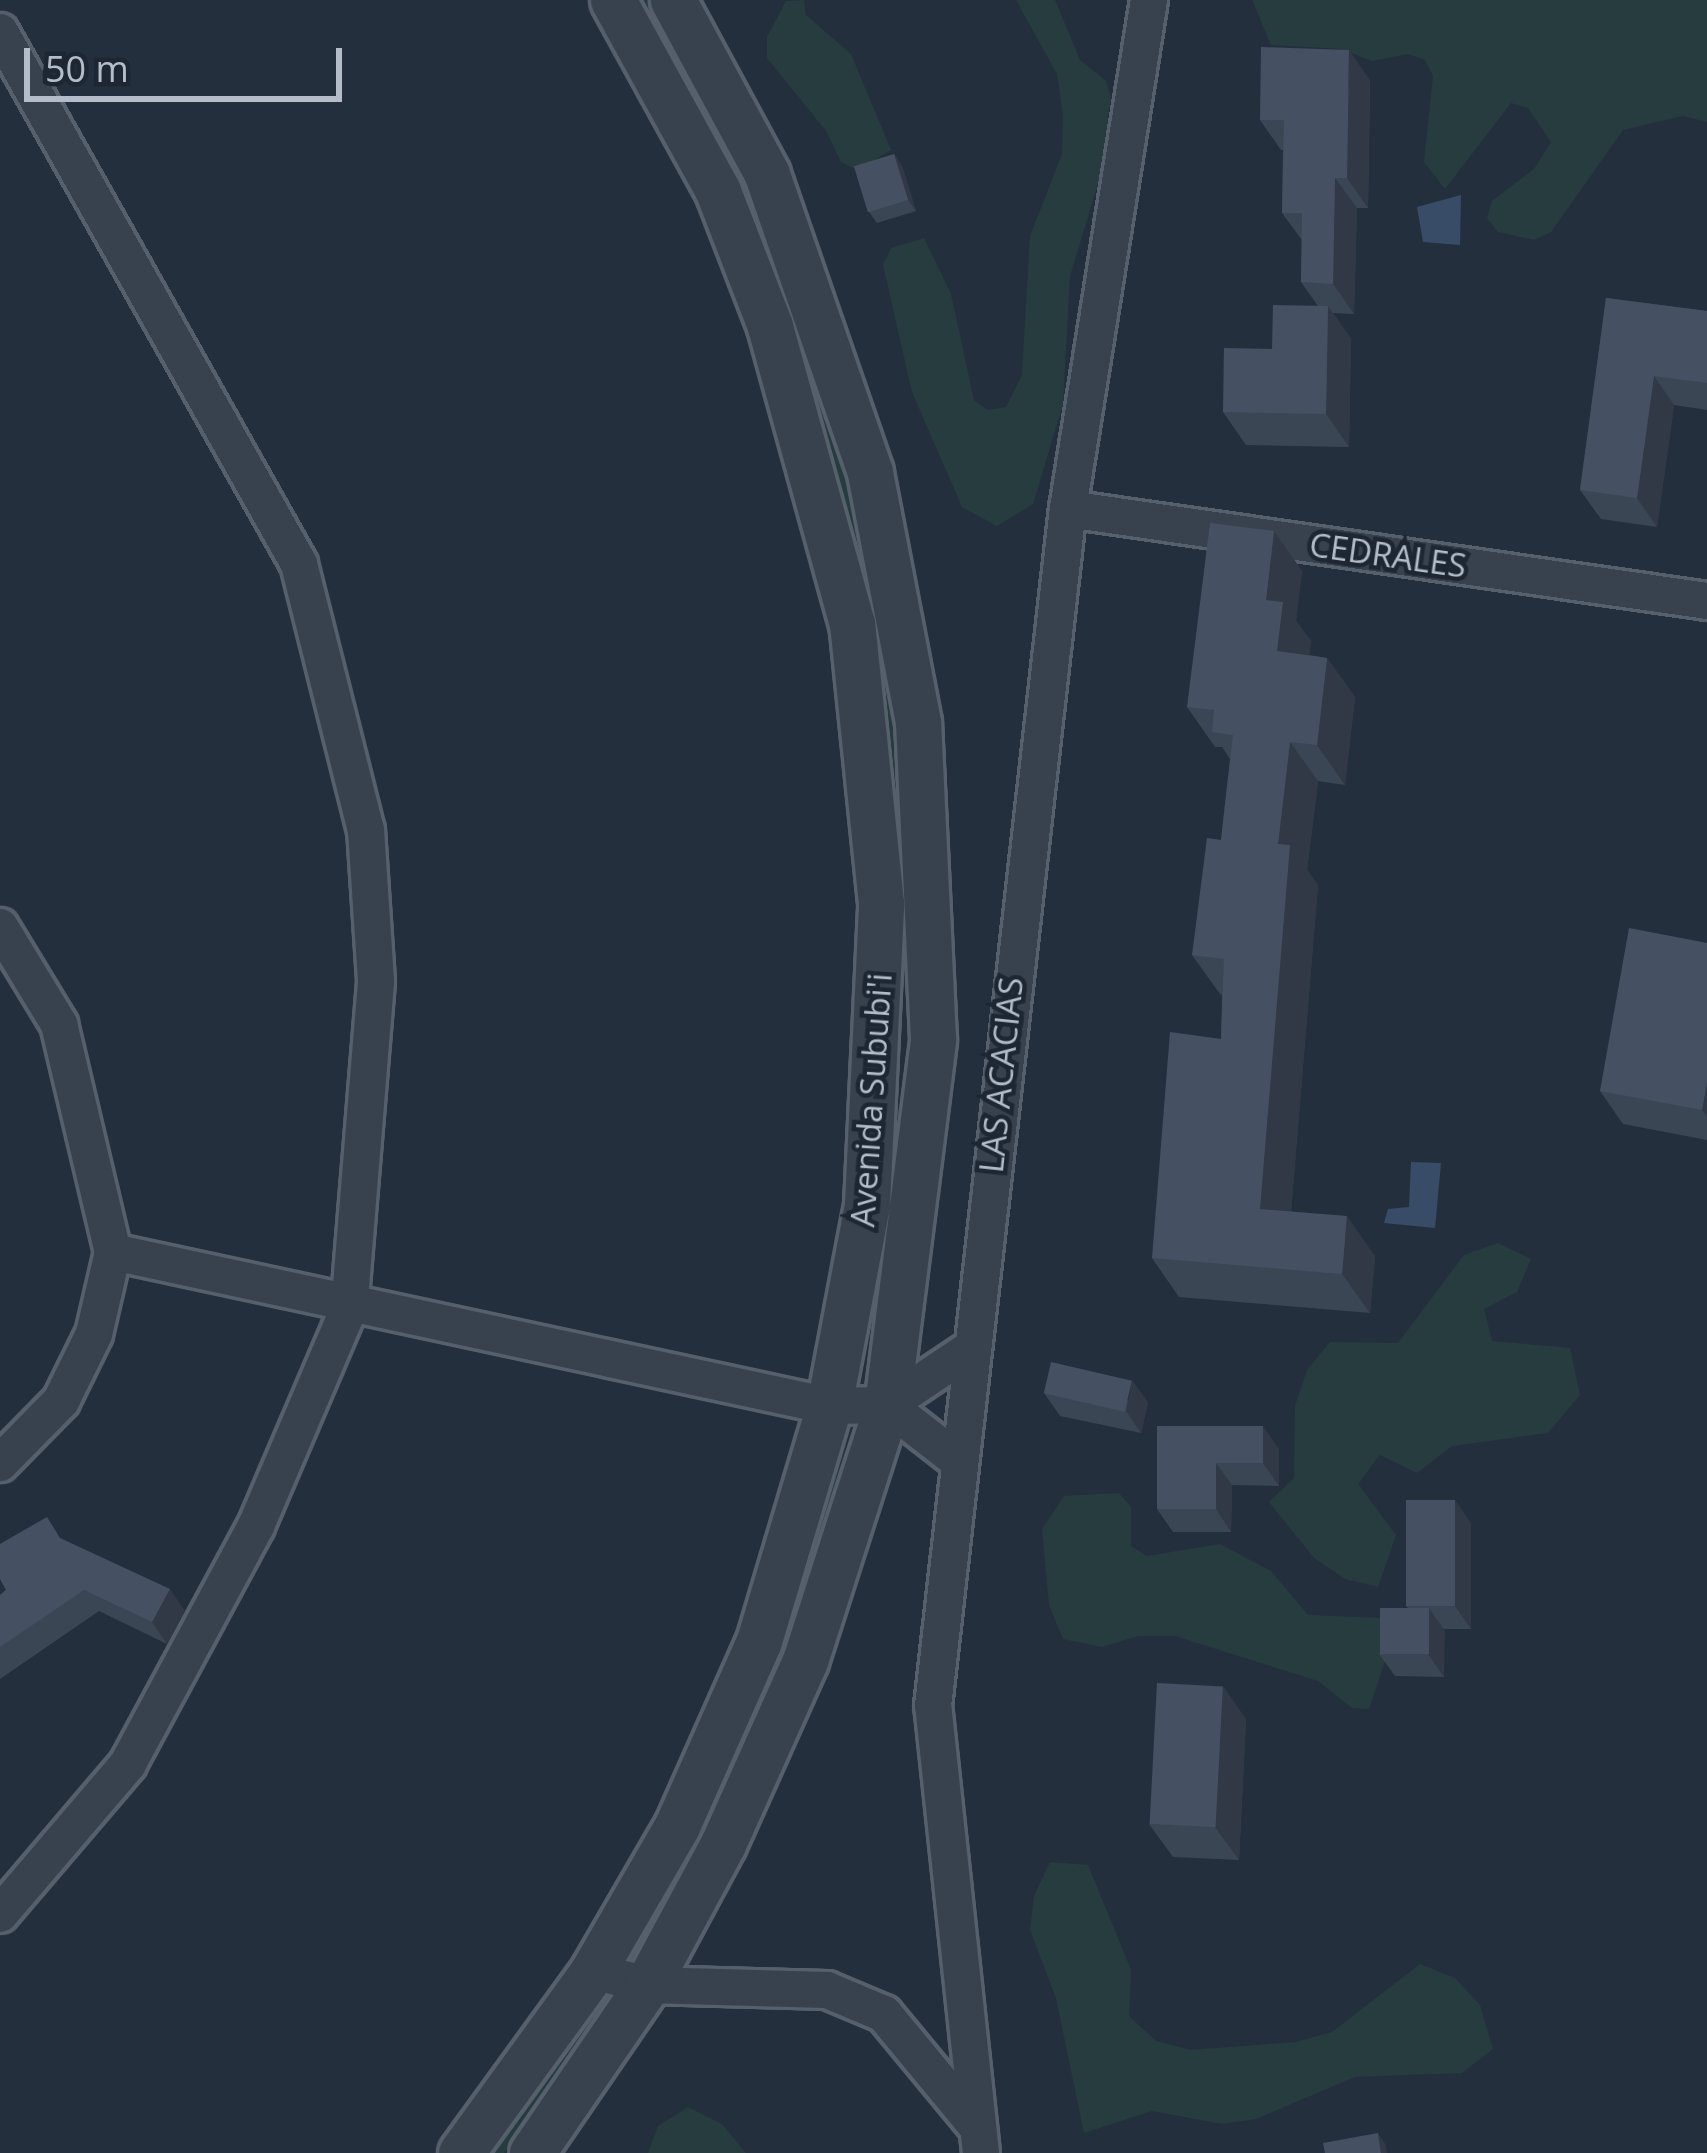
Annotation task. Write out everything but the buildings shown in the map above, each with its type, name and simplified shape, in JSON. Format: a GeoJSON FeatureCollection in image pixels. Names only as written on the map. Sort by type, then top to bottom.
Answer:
{"type":"FeatureCollection","features":[{"type":"Feature","properties":{"kind":"street","name":"Avenida Sububi'i"},"geometry":{"type":"LineString","coordinates":[[461,2153],[592,1971],[676,1826],[759,1641],[829,1406],[867,1204],[881,988],[878,829],[852,624],[755,287],[718,191],[613,0]]}},
{"type":"Feature","properties":{"kind":"street","name":"Avenida Sububi'i"},"geometry":{"type":"LineString","coordinates":[[532,2153],[646,1985],[723,1844],[805,1660],[887,1406],[916,1217],[934,1016],[928,822],[903,618],[870,472],[819,308],[766,173],[673,0]]}},
{"type":"Feature","properties":{"kind":"street","name":"LAS ACACIAS"},"geometry":{"type":"LineString","coordinates":[[979,2140],[933,1706],[1068,509],[1149,0]]}},
{"type":"Feature","properties":{"kind":"street"},"geometry":{"type":"LineString","coordinates":[[0,32],[299,564],[366,830],[376,982],[350,1308],[256,1526],[128,1765],[0,1915]]}},
{"type":"Feature","properties":{"kind":"street","name":"CEDRALES"},"geometry":{"type":"LineString","coordinates":[[1068,509],[1707,601]]}},
{"type":"Feature","properties":{"kind":"street"},"geometry":{"type":"LineString","coordinates":[[0,927],[59,1024],[113,1252],[94,1334],[61,1401],[0,1463]]}},
{"type":"Feature","properties":{"kind":"street"},"geometry":{"type":"LineString","coordinates":[[113,1252],[350,1308],[829,1406],[887,1406],[972,1348]]}},
{"type":"Feature","properties":{"kind":"street"},"geometry":{"type":"LineString","coordinates":[[887,1406],[959,1461]]}},
{"type":"Feature","properties":{"kind":"street"},"geometry":{"type":"LineString","coordinates":[[592,1971],[646,1985],[827,1990],[884,2014],[979,2140]]}},
{"type":"Feature","properties":{"kind":"green space"},"geometry":{"type":"Polygon","coordinates":[[[634,0],[648,0],[746,183],[849,476],[900,724],[910,989],[902,985],[888,725],[837,478],[787,320],[634,0]]]}},
{"type":"Feature","properties":{"kind":"green space"},"geometry":{"type":"Polygon","coordinates":[[[804,0],[806,15],[851,54],[891,150],[857,170],[841,162],[826,131],[767,58],[767,37],[786,1],[804,0]]]}},
{"type":"Feature","properties":{"kind":"green space"},"geometry":{"type":"Polygon","coordinates":[[[1016,0],[1055,0],[1080,60],[1106,81],[1111,97],[1100,177],[1070,276],[1063,404],[1033,504],[997,526],[962,507],[912,392],[883,265],[891,248],[924,238],[951,294],[974,400],[987,410],[1006,407],[1022,375],[1030,236],[1062,154],[1063,116],[1057,74],[1016,0]]]}},
{"type":"Feature","properties":{"kind":"green space"},"geometry":{"type":"Polygon","coordinates":[[[1252,0],[1707,0],[1707,122],[1683,116],[1623,130],[1551,232],[1534,240],[1498,232],[1487,218],[1492,201],[1534,169],[1551,142],[1528,108],[1511,103],[1445,189],[1424,162],[1433,76],[1425,60],[1408,54],[1372,61],[1341,49],[1271,45],[1252,0]]]}},
{"type":"Feature","properties":{"kind":"green space"},"geometry":{"type":"Polygon","coordinates":[[[1498,1243],[1531,1259],[1517,1292],[1484,1309],[1492,1341],[1570,1348],[1580,1395],[1548,1433],[1452,1446],[1417,1473],[1380,1455],[1358,1484],[1396,1535],[1378,1587],[1345,1579],[1314,1558],[1269,1502],[1294,1478],[1295,1406],[1307,1370],[1330,1342],[1398,1343],[1464,1255],[1498,1243]]]}},
{"type":"Feature","properties":{"kind":"green space"},"geometry":{"type":"Polygon","coordinates":[[[848,1440],[787,1656],[697,1852],[648,1941],[641,1939],[776,1651],[848,1440]]]}},
{"type":"Feature","properties":{"kind":"green space"},"geometry":{"type":"Polygon","coordinates":[[[1119,1493],[1131,1507],[1131,1546],[1147,1556],[1220,1544],[1271,1571],[1308,1615],[1381,1618],[1387,1655],[1369,1709],[1352,1708],[1318,1681],[1175,1636],[1138,1636],[1102,1647],[1063,1639],[1049,1605],[1042,1529],[1064,1496],[1119,1493]]]}},
{"type":"Feature","properties":{"kind":"green space"},"geometry":{"type":"Polygon","coordinates":[[[1050,1862],[1088,1865],[1131,1970],[1129,2016],[1156,2041],[1191,2050],[1296,2042],[1332,2032],[1420,1964],[1455,1978],[1480,2005],[1493,2049],[1462,2073],[1355,2077],[1256,2119],[1222,2124],[1152,2111],[1084,2133],[1056,1998],[1030,1930],[1034,1896],[1050,1862]]]}},
{"type":"Feature","properties":{"kind":"green space"},"geometry":{"type":"Polygon","coordinates":[[[601,1999],[610,2000],[536,2112],[504,2153],[489,2153],[601,1999]]]}},
{"type":"Feature","properties":{"kind":"green space"},"geometry":{"type":"Polygon","coordinates":[[[688,2107],[722,2124],[746,2153],[648,2153],[658,2126],[688,2107]]]}},
{"type":"Feature","properties":{"kind":"water"},"geometry":{"type":"Polygon","coordinates":[[[1461,195],[1460,245],[1423,242],[1417,207],[1461,195]]]}},
{"type":"Feature","properties":{"kind":"water"},"geometry":{"type":"Polygon","coordinates":[[[1411,1162],[1441,1163],[1435,1228],[1384,1223],[1388,1209],[1409,1207],[1411,1162]]]}}]}
